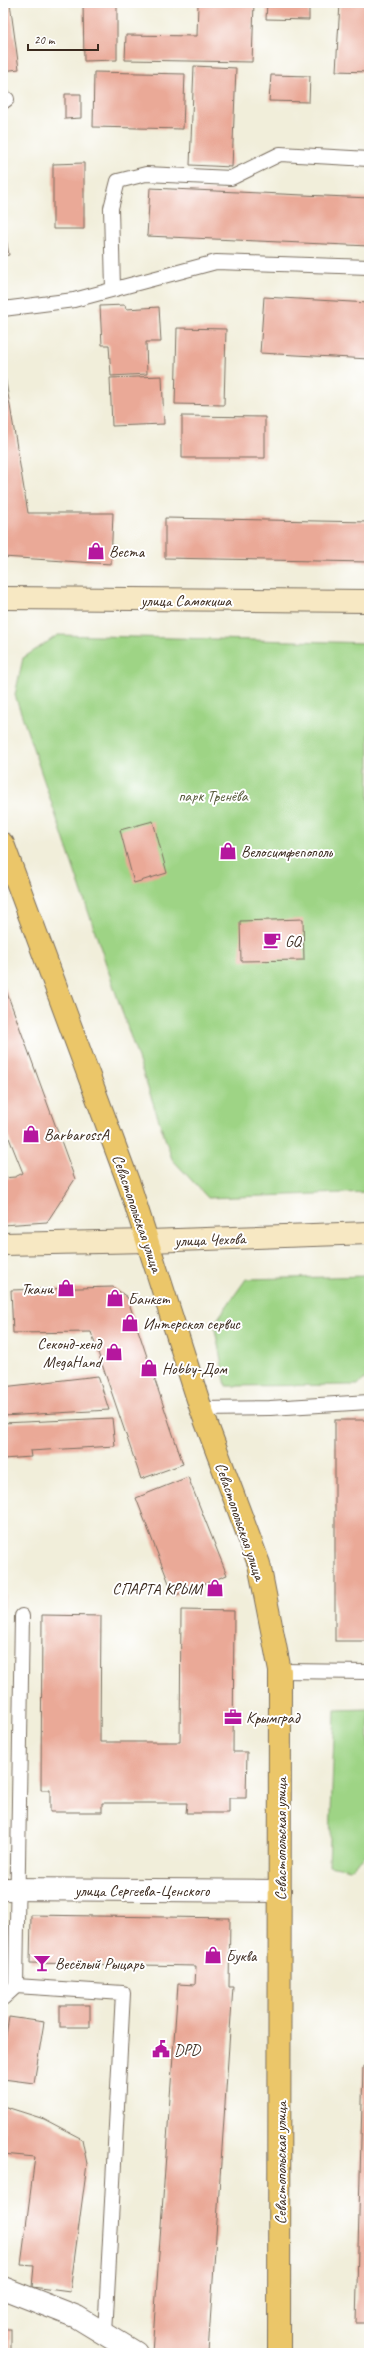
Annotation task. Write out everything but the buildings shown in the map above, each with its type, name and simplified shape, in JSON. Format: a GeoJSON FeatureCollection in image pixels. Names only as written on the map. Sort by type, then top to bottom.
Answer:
{"type":"FeatureCollection","features":[{"type":"Feature","properties":{"kind":"main road","name":"улица Самокиша"},"geometry":{"type":"LineString","coordinates":[[3,598],[369,601]]}},
{"type":"Feature","properties":{"kind":"main road","name":"Севастопольская улица"},"geometry":{"type":"LineString","coordinates":[[3,844],[149,1241],[201,1410],[259,1564],[280,1671],[279,2353]]}},
{"type":"Feature","properties":{"kind":"main road","name":"улица Чехова"},"geometry":{"type":"LineString","coordinates":[[3,1244],[149,1241],[369,1233]]}},
{"type":"Feature","properties":{"kind":"street","name":"улица Сергеева-Ценского"},"geometry":{"type":"LineString","coordinates":[[10,1889],[280,1891]]}},
{"type":"Feature","properties":{"kind":"street"},"geometry":{"type":"LineString","coordinates":[[3,2288],[77,2317],[136,2353]]}},
{"type":"Feature","properties":{"kind":"lane"},"geometry":{"type":"LineString","coordinates":[[113,289],[111,208],[118,181],[146,174],[231,178],[280,154],[369,159]]}},
{"type":"Feature","properties":{"kind":"lane"},"geometry":{"type":"LineString","coordinates":[[3,309],[74,300],[216,262],[369,267]]}},
{"type":"Feature","properties":{"kind":"lane"},"geometry":{"type":"LineString","coordinates":[[201,1410],[270,1408],[369,1402]]}},
{"type":"Feature","properties":{"kind":"lane"},"geometry":{"type":"LineString","coordinates":[[16,1986],[10,1889],[22,1616]]}},
{"type":"Feature","properties":{"kind":"lane"},"geometry":{"type":"LineString","coordinates":[[280,1671],[369,1672]]}},
{"type":"Feature","properties":{"kind":"lane"},"geometry":{"type":"LineString","coordinates":[[3,1998],[16,1986],[123,1993],[105,2334]]}},
{"type":"Feature","properties":{"kind":"green space","name":"парк Тренёва"},"geometry":{"type":"Polygon","coordinates":[[[58,635],[369,643],[369,1192],[208,1198],[172,1159],[15,695],[23,658],[58,635]]]}},
{"type":"Feature","properties":{"kind":"green space"},"geometry":{"type":"Polygon","coordinates":[[[369,1276],[369,1375],[358,1385],[226,1386],[214,1324],[246,1279],[369,1276]]]}},
{"type":"Feature","properties":{"kind":"green space"},"geometry":{"type":"Polygon","coordinates":[[[369,1709],[368,1853],[350,1869],[329,1865],[335,1710],[369,1709]]]}},
{"type":"Feature","properties":{"kind":"place","name":"Веста"},"geometry":{"type":"Point","coordinates":[96,551]}},
{"type":"Feature","properties":{"kind":"place","name":"Велосимфепополь"},"geometry":{"type":"Point","coordinates":[228,851]}},
{"type":"Feature","properties":{"kind":"place","name":"GQ"},"geometry":{"type":"Point","coordinates":[272,940]}},
{"type":"Feature","properties":{"kind":"place","name":"BarbarossA"},"geometry":{"type":"Point","coordinates":[31,1134]}},
{"type":"Feature","properties":{"kind":"place","name":"Ткани"},"geometry":{"type":"Point","coordinates":[66,1288]}},
{"type":"Feature","properties":{"kind":"place","name":"Банкет"},"geometry":{"type":"Point","coordinates":[115,1298]}},
{"type":"Feature","properties":{"kind":"place","name":"Интерскол сервис"},"geometry":{"type":"Point","coordinates":[130,1323]}},
{"type":"Feature","properties":{"kind":"place","name":"Секонд-хенд MegaHand"},"geometry":{"type":"Point","coordinates":[114,1352]}},
{"type":"Feature","properties":{"kind":"place","name":"Hobby-Дом"},"geometry":{"type":"Point","coordinates":[149,1368]}},
{"type":"Feature","properties":{"kind":"place","name":"СПАРТА КРЫМ"},"geometry":{"type":"Point","coordinates":[215,1588]}},
{"type":"Feature","properties":{"kind":"place","name":"Крымград"},"geometry":{"type":"Point","coordinates":[233,1717]}},
{"type":"Feature","properties":{"kind":"place","name":"Буква"},"geometry":{"type":"Point","coordinates":[213,1955]}},
{"type":"Feature","properties":{"kind":"place","name":"Весёлый Рыцарь"},"geometry":{"type":"Point","coordinates":[42,1963]}},
{"type":"Feature","properties":{"kind":"place","name":"DPD"},"geometry":{"type":"Point","coordinates":[161,2049]}}]}
